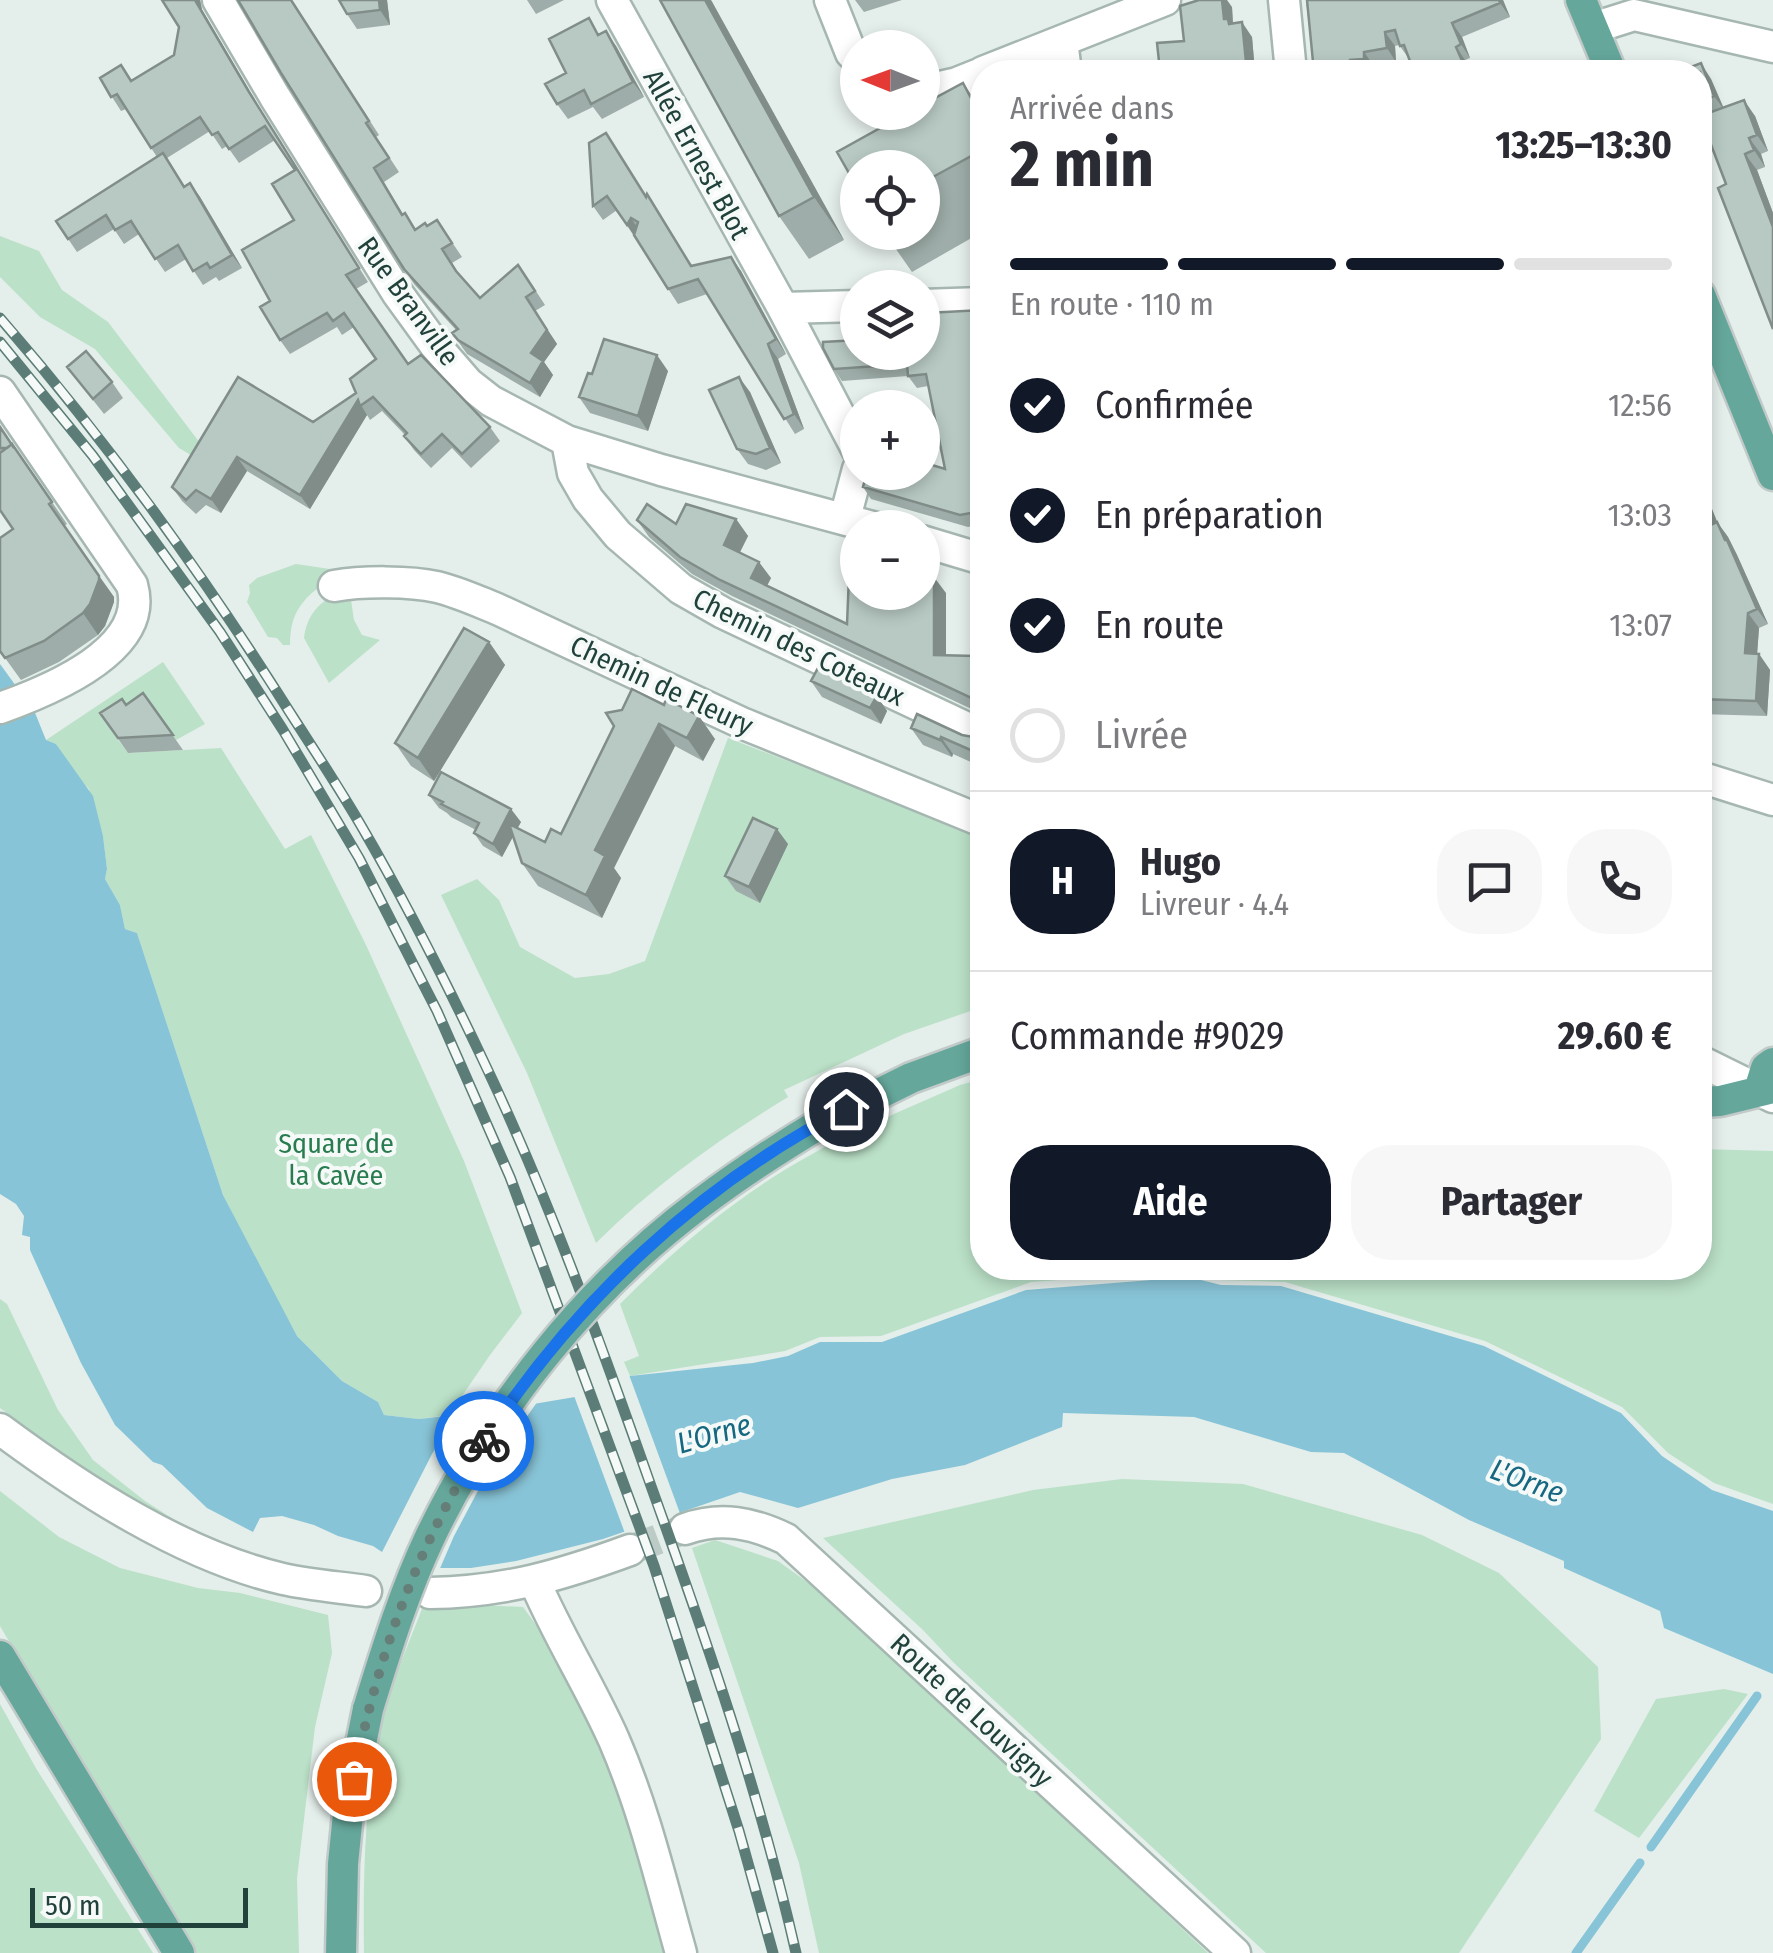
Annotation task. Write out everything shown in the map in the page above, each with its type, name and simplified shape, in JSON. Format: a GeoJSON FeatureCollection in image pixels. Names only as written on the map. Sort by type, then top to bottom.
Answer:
{"type":"FeatureCollection","features":[{"type":"Feature","properties":{"kind":"main road"},"geometry":{"type":"LineString","coordinates":[[1587,14],[1606,60]]}},
{"type":"Feature","properties":{"kind":"main road"},"geometry":{"type":"LineString","coordinates":[[1712,325],[1773,475]]}},
{"type":"Feature","properties":{"kind":"main road"},"geometry":{"type":"LineString","coordinates":[[342,1953],[349,1804],[368,1708],[397,1617],[429,1539],[474,1457],[546,1354],[624,1270],[683,1217],[754,1164],[828,1119],[912,1078],[970,1056]]}},
{"type":"Feature","properties":{"kind":"main road"},"geometry":{"type":"LineString","coordinates":[[1712,1101],[1769,1084]]}},
{"type":"Feature","properties":{"kind":"main road"},"geometry":{"type":"LineString","coordinates":[[0,1656],[179,1953]]}},
{"type":"Feature","properties":{"kind":"street","name":"Rue Branville"},"geometry":{"type":"LineString","coordinates":[[218,0],[398,294],[468,382],[491,400],[567,442],[840,517]]}},
{"type":"Feature","properties":{"kind":"street","name":"Allée Ernest Blot"},"geometry":{"type":"LineString","coordinates":[[612,0],[784,308],[840,417]]}},
{"type":"Feature","properties":{"kind":"street"},"geometry":{"type":"LineString","coordinates":[[830,0],[842,30]]}},
{"type":"Feature","properties":{"kind":"street"},"geometry":{"type":"LineString","coordinates":[[1014,60],[1166,0]]}},
{"type":"Feature","properties":{"kind":"street"},"geometry":{"type":"LineString","coordinates":[[1284,0],[1290,60]]}},
{"type":"Feature","properties":{"kind":"street"},"geometry":{"type":"LineString","coordinates":[[1587,14],[1634,14],[1773,47]]}},
{"type":"Feature","properties":{"kind":"street"},"geometry":{"type":"LineString","coordinates":[[1062,40],[1064,60]]}},
{"type":"Feature","properties":{"kind":"street"},"geometry":{"type":"LineString","coordinates":[[940,87],[970,78]]}},
{"type":"Feature","properties":{"kind":"street"},"geometry":{"type":"LineString","coordinates":[[940,304],[970,303]]}},
{"type":"Feature","properties":{"kind":"street"},"geometry":{"type":"LineString","coordinates":[[784,308],[840,306]]}},
{"type":"Feature","properties":{"kind":"street"},"geometry":{"type":"LineString","coordinates":[[0,392],[132,585],[136,599],[135,614],[127,631],[92,664],[32,697],[0,708]]}},
{"type":"Feature","properties":{"kind":"street","name":"Chemin des Coteaux"},"geometry":{"type":"LineString","coordinates":[[567,442],[573,473],[588,499],[618,535],[681,589],[723,614],[970,728]]}},
{"type":"Feature","properties":{"kind":"street"},"geometry":{"type":"LineString","coordinates":[[940,546],[970,555]]}},
{"type":"Feature","properties":{"kind":"street","name":"Chemin de Fleury"},"geometry":{"type":"LineString","coordinates":[[334,586],[411,584],[458,593],[744,724],[970,816]]}},
{"type":"Feature","properties":{"kind":"street"},"geometry":{"type":"LineString","coordinates":[[1712,781],[1773,800]]}},
{"type":"Feature","properties":{"kind":"street"},"geometry":{"type":"LineString","coordinates":[[1712,1065],[1769,1084]]}},
{"type":"Feature","properties":{"kind":"street"},"geometry":{"type":"LineString","coordinates":[[0,1429],[63,1476],[147,1524],[237,1566],[283,1579],[366,1590]]}},
{"type":"Feature","properties":{"kind":"street","name":"Route de Louvigny"},"geometry":{"type":"LineString","coordinates":[[685,1529],[732,1521],[786,1539],[1234,1953]]}},
{"type":"Feature","properties":{"kind":"street"},"geometry":{"type":"LineString","coordinates":[[430,1593],[462,1593],[534,1582],[630,1550]]}},
{"type":"Feature","properties":{"kind":"street"},"geometry":{"type":"LineString","coordinates":[[534,1582],[613,1739],[639,1804],[681,1953]]}},
{"type":"Feature","properties":{"kind":"green space"},"geometry":{"type":"Polygon","coordinates":[[[0,236],[39,251],[62,290],[108,322],[200,443],[194,457],[179,448],[95,349],[40,317],[0,277],[0,236]]]}},
{"type":"Feature","properties":{"kind":"green space"},"geometry":{"type":"Polygon","coordinates":[[[296,564],[330,569],[324,583],[298,610],[290,645],[283,645],[277,638],[268,637],[247,602],[249,585],[257,578],[296,564]]]}},
{"type":"Feature","properties":{"kind":"green space"},"geometry":{"type":"Polygon","coordinates":[[[340,593],[351,600],[354,620],[362,635],[380,640],[329,683],[304,638],[315,610],[340,593]]]}},
{"type":"Feature","properties":{"kind":"green space","name":"Square de la Cavée"},"geometry":{"type":"Polygon","coordinates":[[[163,662],[205,724],[176,740],[120,722],[109,707],[99,714],[128,753],[221,748],[285,849],[311,835],[366,945],[464,1161],[522,1313],[449,1415],[419,1419],[384,1415],[378,1402],[342,1381],[297,1336],[223,1195],[137,933],[125,929],[120,905],[105,879],[103,836],[89,789],[56,744],[46,740],[163,662]]]}},
{"type":"Feature","properties":{"kind":"green space"},"geometry":{"type":"Polygon","coordinates":[[[728,738],[970,831],[970,1011],[904,1034],[784,1090],[788,1097],[688,1164],[596,1243],[527,1073],[441,895],[477,879],[499,900],[520,947],[575,978],[609,974],[645,961],[728,738]]]}},
{"type":"Feature","properties":{"kind":"green space"},"geometry":{"type":"Polygon","coordinates":[[[970,1082],[970,1280],[1060,1280],[1031,1282],[881,1336],[820,1337],[785,1351],[630,1376],[624,1362],[639,1356],[620,1304],[685,1243],[781,1172],[863,1128],[970,1082]]]}},
{"type":"Feature","properties":{"kind":"green space"},"geometry":{"type":"Polygon","coordinates":[[[1712,1149],[1773,1151],[1773,1504],[1714,1483],[1668,1453],[1622,1407],[1485,1341],[1285,1282],[1219,1280],[1712,1280],[1712,1149]]]}},
{"type":"Feature","properties":{"kind":"green space"},"geometry":{"type":"Polygon","coordinates":[[[0,1299],[7,1304],[58,1410],[93,1460],[186,1527],[122,1497],[0,1408],[0,1299]]]}},
{"type":"Feature","properties":{"kind":"green space"},"geometry":{"type":"Polygon","coordinates":[[[1122,1479],[1243,1484],[1422,1535],[1499,1573],[1598,1667],[1601,1739],[1459,1953],[1266,1953],[823,1538],[1033,1490],[1122,1479]]]}},
{"type":"Feature","properties":{"kind":"green space"},"geometry":{"type":"Polygon","coordinates":[[[0,1491],[59,1537],[120,1568],[328,1615],[332,1653],[315,1727],[297,1878],[299,1953],[194,1953],[0,1626],[0,1491]]]}},
{"type":"Feature","properties":{"kind":"green space"},"geometry":{"type":"Polygon","coordinates":[[[715,1540],[778,1561],[854,1616],[1208,1953],[819,1953],[799,1863],[692,1548],[715,1540]]]}},
{"type":"Feature","properties":{"kind":"green space"},"geometry":{"type":"Polygon","coordinates":[[[423,1606],[523,1607],[552,1647],[619,1777],[671,1953],[364,1953],[369,1802],[377,1743],[388,1701],[423,1606]]]}},
{"type":"Feature","properties":{"kind":"green space"},"geometry":{"type":"Polygon","coordinates":[[[1724,1689],[1748,1694],[1639,1838],[1594,1811],[1656,1699],[1724,1689]]]}},
{"type":"Feature","properties":{"kind":"green space"},"geometry":{"type":"Polygon","coordinates":[[[0,1704],[37,1770],[153,1953],[0,1953],[0,1704]]]}},
{"type":"Feature","properties":{"kind":"water","name":"L'Orne"},"geometry":{"type":"Polygon","coordinates":[[[0,664],[29,698],[46,740],[56,744],[93,796],[103,836],[105,879],[120,905],[125,929],[137,933],[223,1195],[297,1336],[342,1381],[378,1402],[384,1415],[419,1419],[498,1410],[575,1397],[630,1376],[788,1356],[820,1342],[882,1342],[1026,1290],[1151,1280],[1281,1286],[1484,1346],[1621,1413],[1662,1456],[1712,1490],[1773,1511],[1773,1674],[1664,1628],[1660,1611],[1564,1568],[1564,1561],[1469,1520],[1344,1453],[1311,1452],[1194,1417],[1063,1413],[1062,1427],[965,1465],[892,1479],[798,1508],[740,1492],[603,1539],[471,1568],[439,1568],[394,1560],[373,1546],[282,1516],[260,1518],[253,1532],[207,1508],[115,1425],[81,1363],[30,1250],[30,1237],[22,1235],[24,1216],[16,1204],[0,1194],[0,664]]]}},
{"type":"Feature","properties":{"kind":"pier"},"geometry":{"type":"Polygon","coordinates":[[[628,1372],[681,1516],[626,1536],[573,1393],[628,1372]]]}},
{"type":"Feature","properties":{"kind":"pier"},"geometry":{"type":"Polygon","coordinates":[[[540,1398],[488,1472],[438,1573],[392,1565],[380,1556],[432,1454],[460,1409],[540,1398]]]}},
{"type":"Feature","properties":{"kind":"building"},"geometry":{"type":"Polygon","coordinates":[[[162,0],[195,0],[359,268],[346,275],[408,364],[421,355],[490,427],[462,454],[442,434],[421,454],[373,397],[360,406],[358,400],[300,495],[237,457],[211,499],[196,490],[186,500],[172,487],[238,377],[313,422],[356,393],[350,379],[376,359],[344,313],[333,321],[327,313],[280,340],[260,307],[270,301],[242,250],[294,220],[272,184],[295,170],[265,126],[229,149],[218,132],[212,135],[200,117],[151,148],[117,94],[111,97],[100,78],[121,65],[131,81],[174,55],[179,27],[162,0]]]}},
{"type":"Feature","properties":{"kind":"building"},"geometry":{"type":"Polygon","coordinates":[[[238,0],[291,0],[389,158],[374,168],[402,215],[405,213],[415,230],[437,220],[452,243],[442,249],[480,298],[518,265],[535,291],[526,297],[547,330],[531,353],[543,361],[530,383],[452,333],[458,329],[404,269],[238,0]]]}},
{"type":"Feature","properties":{"kind":"building"},"geometry":{"type":"Polygon","coordinates":[[[339,0],[379,0],[380,10],[347,14],[339,0]]]}},
{"type":"Feature","properties":{"kind":"building"},"geometry":{"type":"Polygon","coordinates":[[[660,0],[705,0],[814,197],[779,216],[660,0]]]}},
{"type":"Feature","properties":{"kind":"building"},"geometry":{"type":"Polygon","coordinates":[[[1199,0],[1222,0],[1224,19],[1229,24],[1242,22],[1246,60],[1159,60],[1157,43],[1184,41],[1180,6],[1199,0]]]}},
{"type":"Feature","properties":{"kind":"building"},"geometry":{"type":"Polygon","coordinates":[[[1307,0],[1500,3],[1452,23],[1461,44],[1456,47],[1462,60],[1410,60],[1395,30],[1385,32],[1387,48],[1364,52],[1364,59],[1313,60],[1307,0]]]}},
{"type":"Feature","properties":{"kind":"building"},"geometry":{"type":"Polygon","coordinates":[[[589,18],[598,35],[606,31],[633,82],[591,104],[584,90],[557,104],[545,84],[566,73],[549,39],[589,18]]]}},
{"type":"Feature","properties":{"kind":"building"},"geometry":{"type":"Polygon","coordinates":[[[963,83],[970,96],[970,157],[940,173],[940,150],[841,150],[877,130],[940,130],[940,95],[963,83]]]}},
{"type":"Feature","properties":{"kind":"building"},"geometry":{"type":"Polygon","coordinates":[[[1744,100],[1757,135],[1749,138],[1754,150],[1745,154],[1773,227],[1773,329],[1718,188],[1726,184],[1712,147],[1712,112],[1744,100]]]}},
{"type":"Feature","properties":{"kind":"building"},"geometry":{"type":"Polygon","coordinates":[[[606,133],[691,266],[731,257],[776,339],[768,344],[794,414],[784,419],[698,279],[668,289],[634,235],[638,222],[631,218],[627,225],[607,196],[593,206],[589,143],[606,133]]]}},
{"type":"Feature","properties":{"kind":"building"},"geometry":{"type":"Polygon","coordinates":[[[163,153],[184,187],[190,183],[232,255],[210,268],[207,263],[193,271],[178,245],[155,259],[131,221],[115,230],[106,215],[68,239],[56,221],[163,153]]]}},
{"type":"Feature","properties":{"kind":"building"},"geometry":{"type":"Polygon","coordinates":[[[970,311],[970,513],[960,515],[873,490],[940,490],[940,467],[945,469],[940,444],[940,390],[929,390],[926,374],[908,376],[908,370],[940,370],[940,312],[970,311]]]}},
{"type":"Feature","properties":{"kind":"building"},"geometry":{"type":"Polygon","coordinates":[[[604,339],[657,355],[638,416],[579,397],[604,339]]]}},
{"type":"Feature","properties":{"kind":"building"},"geometry":{"type":"Polygon","coordinates":[[[840,341],[840,369],[834,369],[823,342],[840,341]]]}},
{"type":"Feature","properties":{"kind":"building"},"geometry":{"type":"Polygon","coordinates":[[[86,351],[112,382],[93,399],[67,367],[86,351]]]}},
{"type":"Feature","properties":{"kind":"building"},"geometry":{"type":"Polygon","coordinates":[[[739,377],[770,448],[756,454],[737,449],[709,390],[739,377]]]}},
{"type":"Feature","properties":{"kind":"building"},"geometry":{"type":"Polygon","coordinates":[[[0,427],[12,444],[7,448],[0,448],[0,427]]]}},
{"type":"Feature","properties":{"kind":"building"},"geometry":{"type":"Polygon","coordinates":[[[12,444],[99,580],[83,613],[44,641],[5,658],[0,651],[0,538],[13,529],[0,510],[0,453],[12,444]]]}},
{"type":"Feature","properties":{"kind":"building"},"geometry":{"type":"Polygon","coordinates":[[[647,504],[676,524],[686,504],[736,519],[724,545],[759,562],[751,578],[847,624],[848,610],[934,610],[934,655],[970,656],[970,697],[720,580],[680,557],[637,520],[647,504]]]}},
{"type":"Feature","properties":{"kind":"building"},"geometry":{"type":"Polygon","coordinates":[[[1712,521],[1717,522],[1727,540],[1757,609],[1748,613],[1745,653],[1759,654],[1756,701],[1712,699],[1712,521]]]}},
{"type":"Feature","properties":{"kind":"building"},"geometry":{"type":"Polygon","coordinates":[[[464,628],[489,642],[418,758],[395,743],[464,628]]]}},
{"type":"Feature","properties":{"kind":"building"},"geometry":{"type":"Polygon","coordinates":[[[818,668],[877,696],[870,708],[811,681],[818,668]]]}},
{"type":"Feature","properties":{"kind":"building"},"geometry":{"type":"Polygon","coordinates":[[[632,689],[664,705],[666,699],[699,716],[687,738],[659,724],[595,850],[605,856],[586,895],[522,863],[509,824],[545,842],[551,829],[561,834],[614,726],[606,713],[622,710],[632,689]]]}},
{"type":"Feature","properties":{"kind":"building"},"geometry":{"type":"Polygon","coordinates":[[[143,693],[173,735],[118,738],[100,713],[122,699],[126,705],[143,693]]]}},
{"type":"Feature","properties":{"kind":"building"},"geometry":{"type":"Polygon","coordinates":[[[917,714],[970,736],[970,750],[941,737],[940,740],[911,728],[917,714]]]}},
{"type":"Feature","properties":{"kind":"building"},"geometry":{"type":"Polygon","coordinates":[[[441,772],[511,809],[493,844],[474,833],[479,823],[429,795],[441,772]]]}},
{"type":"Feature","properties":{"kind":"building"},"geometry":{"type":"Polygon","coordinates":[[[753,818],[777,829],[749,887],[725,876],[753,818]]]}},
{"type":"Feature","properties":{"kind":"waterway"},"geometry":{"type":"LineString","coordinates":[[1651,1847],[1757,1696]]}},
{"type":"Feature","properties":{"kind":"waterway"},"geometry":{"type":"LineString","coordinates":[[1576,1953],[1640,1863]]}},
{"type":"Feature","properties":{"kind":"tunnel"},"geometry":{"type":"LineString","coordinates":[[630,1550],[685,1529]]}},
{"type":"Feature","properties":{"kind":"railway"},"geometry":{"type":"LineString","coordinates":[[0,318],[116,460],[256,660],[363,829],[468,1029],[551,1216],[672,1543],[749,1776],[796,1953]]}},
{"type":"Feature","properties":{"kind":"railway"},"geometry":{"type":"LineString","coordinates":[[0,342],[93,456],[220,632],[359,858],[437,1011],[510,1177],[654,1566],[739,1831],[773,1953]]}},
{"type":"Feature","properties":{"kind":"way so far"},"geometry":{"type":"LineString","coordinates":[[354,1779],[368,1708],[397,1617],[429,1539],[484,1441]]}},
{"type":"Feature","properties":{"kind":"route"},"geometry":{"type":"LineString","coordinates":[[484,1441],[546,1354],[594,1299],[647,1248],[742,1173],[846,1109]]}}]}
